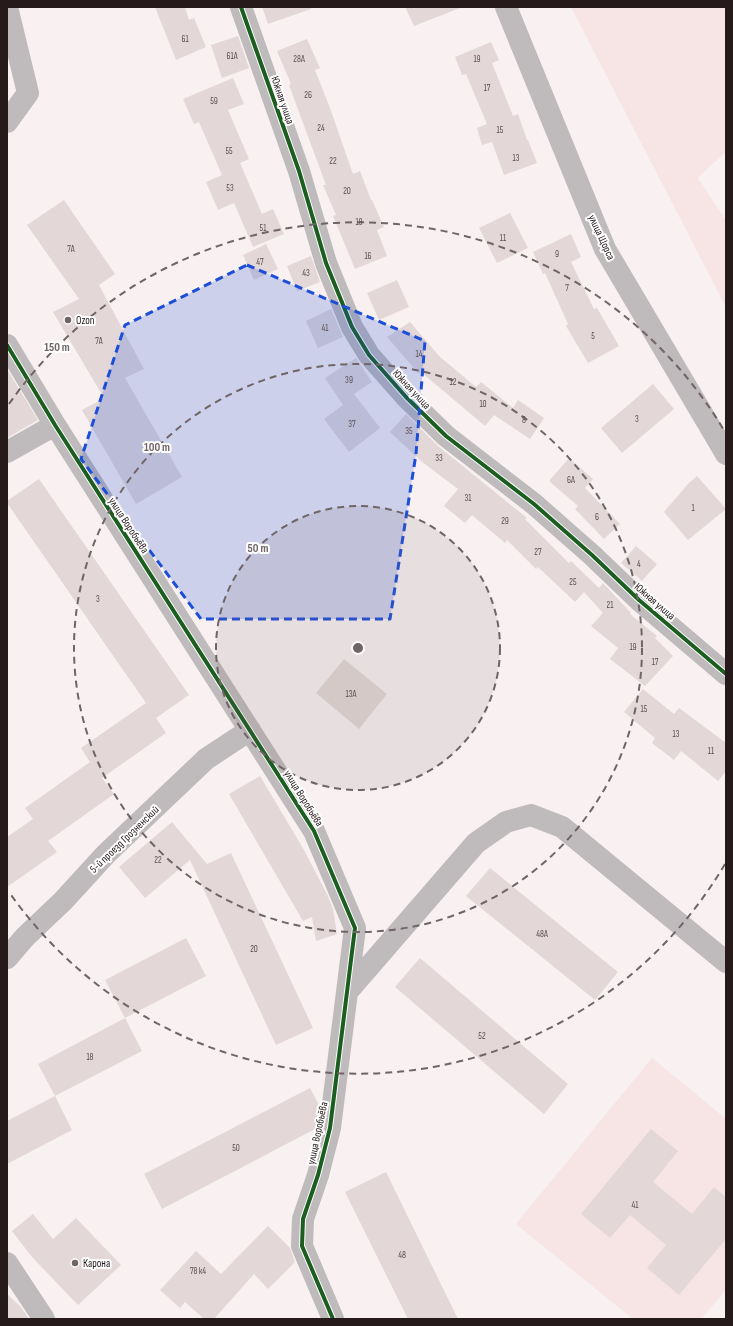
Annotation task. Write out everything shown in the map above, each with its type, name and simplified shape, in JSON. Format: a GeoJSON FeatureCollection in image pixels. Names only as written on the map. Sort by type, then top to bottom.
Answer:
{"type":"FeatureCollection","features":[{"type":"Feature","properties":{"kind":"street"},"geometry":{"type":"LineString","coordinates":[[7,7],[28,93],[7,122]]}},
{"type":"Feature","properties":{"kind":"street","name":"Южная улица"},"geometry":{"type":"LineString","coordinates":[[241,7],[299,171],[326,263],[352,326],[369,355],[406,397],[446,436],[476,461],[534,504],[592,555],[639,600],[726,674]]}},
{"type":"Feature","properties":{"kind":"street","name":"улица Щорса"},"geometry":{"type":"LineString","coordinates":[[506,7],[605,250],[726,454]]}},
{"type":"Feature","properties":{"kind":"street","name":"улица Воробьёва"},"geometry":{"type":"LineString","coordinates":[[7,345],[55,426],[314,831],[355,928],[330,1128],[318,1175],[302,1219],[302,1246],[333,1319]]}},
{"type":"Feature","properties":{"kind":"street"},"geometry":{"type":"LineString","coordinates":[[7,452],[55,426]]}},
{"type":"Feature","properties":{"kind":"street","name":"5-й проезд Грозненский"},"geometry":{"type":"LineString","coordinates":[[7,958],[63,901],[106,854],[206,759],[250,730]]}},
{"type":"Feature","properties":{"kind":"street"},"geometry":{"type":"LineString","coordinates":[[347,992],[476,843],[506,822],[531,815],[562,827],[726,962]]}},
{"type":"Feature","properties":{"kind":"street"},"geometry":{"type":"LineString","coordinates":[[7,1263],[44,1319]]}},
{"type":"Feature","properties":{"kind":"highlighted area"},"geometry":{"type":"Polygon","coordinates":[[[247,265],[425,341],[416,454],[390,619],[201,619],[81,459],[125,325],[247,265]]]}},
{"type":"Feature","properties":{"kind":"shaded area"},"geometry":{"type":"Polygon","coordinates":[[[571,7],[726,7],[726,151],[698,178],[726,221],[726,307],[571,7]]]}},
{"type":"Feature","properties":{"kind":"shaded area"},"geometry":{"type":"Polygon","coordinates":[[[652,1058],[726,1119],[726,1289],[701,1319],[633,1319],[516,1224],[652,1058]]]}},
{"type":"Feature","properties":{"kind":"building"},"geometry":{"type":"Polygon","coordinates":[[[155,7],[185,7],[189,20],[194,18],[206,47],[176,60],[155,7]]]}},
{"type":"Feature","properties":{"kind":"building"},"geometry":{"type":"Polygon","coordinates":[[[262,7],[311,7],[311,9],[268,24],[262,7]]]}},
{"type":"Feature","properties":{"kind":"building"},"geometry":{"type":"Polygon","coordinates":[[[405,7],[460,7],[460,8],[414,26],[405,7]]]}},
{"type":"Feature","properties":{"kind":"building"},"geometry":{"type":"Polygon","coordinates":[[[238,36],[249,68],[222,78],[211,45],[238,36]]]}},
{"type":"Feature","properties":{"kind":"building"},"geometry":{"type":"Polygon","coordinates":[[[307,39],[320,68],[315,70],[353,174],[360,171],[371,200],[384,227],[377,230],[387,256],[355,269],[333,216],[336,215],[323,185],[326,185],[289,85],[291,84],[277,51],[307,39]]]}},
{"type":"Feature","properties":{"kind":"building"},"geometry":{"type":"Polygon","coordinates":[[[491,42],[499,60],[492,63],[513,116],[518,114],[537,163],[504,175],[492,142],[482,145],[477,128],[487,124],[466,74],[462,75],[455,57],[491,42]]]}},
{"type":"Feature","properties":{"kind":"building"},"geometry":{"type":"Polygon","coordinates":[[[233,78],[244,104],[228,110],[249,159],[240,163],[262,214],[273,209],[284,234],[253,247],[234,203],[218,210],[206,182],[222,175],[199,122],[194,124],[183,99],[233,78]]]}},
{"type":"Feature","properties":{"kind":"building"},"geometry":{"type":"Polygon","coordinates":[[[64,200],[115,274],[99,285],[144,369],[125,378],[182,477],[136,504],[82,410],[104,398],[53,312],[79,299],[27,225],[64,200]]]}},
{"type":"Feature","properties":{"kind":"building"},"geometry":{"type":"Polygon","coordinates":[[[510,213],[528,248],[497,263],[479,228],[510,213]]]}},
{"type":"Feature","properties":{"kind":"building"},"geometry":{"type":"Polygon","coordinates":[[[571,234],[581,257],[571,262],[594,309],[597,308],[619,346],[588,363],[566,326],[568,324],[545,273],[543,274],[533,252],[571,234]]]}},
{"type":"Feature","properties":{"kind":"building"},"geometry":{"type":"Polygon","coordinates":[[[266,244],[278,269],[254,280],[243,255],[266,244]]]}},
{"type":"Feature","properties":{"kind":"building"},"geometry":{"type":"Polygon","coordinates":[[[311,256],[320,282],[297,291],[287,266],[311,256]]]}},
{"type":"Feature","properties":{"kind":"building"},"geometry":{"type":"Polygon","coordinates":[[[397,280],[409,307],[379,320],[367,293],[397,280]]]}},
{"type":"Feature","properties":{"kind":"building"},"geometry":{"type":"Polygon","coordinates":[[[331,309],[343,337],[318,348],[306,321],[331,309]]]}},
{"type":"Feature","properties":{"kind":"building"},"geometry":{"type":"Polygon","coordinates":[[[410,322],[439,356],[476,387],[481,382],[513,408],[518,400],[544,418],[530,439],[494,415],[485,426],[421,372],[419,374],[387,337],[410,322]]]}},
{"type":"Feature","properties":{"kind":"building"},"geometry":{"type":"Polygon","coordinates":[[[356,358],[372,382],[354,394],[380,428],[349,452],[324,419],[343,405],[325,378],[356,358]]]}},
{"type":"Feature","properties":{"kind":"building"},"geometry":{"type":"Polygon","coordinates":[[[7,369],[38,420],[7,438],[7,369]]]}},
{"type":"Feature","properties":{"kind":"building"},"geometry":{"type":"Polygon","coordinates":[[[653,384],[674,409],[622,453],[601,428],[653,384]]]}},
{"type":"Feature","properties":{"kind":"building"},"geometry":{"type":"Polygon","coordinates":[[[406,414],[438,446],[527,518],[525,519],[569,563],[571,561],[599,588],[603,583],[631,613],[630,614],[657,636],[655,638],[673,656],[645,686],[610,659],[618,648],[591,626],[603,613],[584,592],[575,602],[538,567],[536,569],[507,540],[505,543],[472,515],[465,523],[444,506],[458,489],[421,461],[390,432],[406,414]]]}},
{"type":"Feature","properties":{"kind":"building"},"geometry":{"type":"Polygon","coordinates":[[[569,458],[593,479],[585,488],[620,524],[604,539],[575,509],[578,506],[549,481],[569,458]]]}},
{"type":"Feature","properties":{"kind":"building"},"geometry":{"type":"Polygon","coordinates":[[[697,476],[726,509],[688,540],[664,512],[688,484],[697,476]]]}},
{"type":"Feature","properties":{"kind":"building"},"geometry":{"type":"Polygon","coordinates":[[[39,479],[189,695],[156,718],[166,733],[102,778],[114,794],[48,841],[57,852],[7,887],[7,837],[33,819],[25,808],[90,762],[81,748],[146,703],[7,503],[7,501],[39,479]]]}},
{"type":"Feature","properties":{"kind":"building"},"geometry":{"type":"Polygon","coordinates":[[[636,546],[657,564],[642,581],[621,563],[636,546]]]}},
{"type":"Feature","properties":{"kind":"building"},"geometry":{"type":"Polygon","coordinates":[[[344,659],[387,694],[359,729],[316,693],[344,659]]]}},
{"type":"Feature","properties":{"kind":"building"},"geometry":{"type":"Polygon","coordinates":[[[643,689],[674,714],[679,708],[726,743],[726,771],[718,781],[681,751],[674,760],[652,743],[655,738],[624,712],[643,689]]]}},
{"type":"Feature","properties":{"kind":"building"},"geometry":{"type":"Polygon","coordinates":[[[260,776],[304,850],[328,896],[333,909],[337,934],[316,941],[312,917],[303,921],[229,794],[260,776]]]}},
{"type":"Feature","properties":{"kind":"building"},"geometry":{"type":"Polygon","coordinates":[[[172,822],[207,864],[231,853],[313,1028],[276,1045],[190,860],[145,898],[119,867],[172,822]]]}},
{"type":"Feature","properties":{"kind":"building"},"geometry":{"type":"Polygon","coordinates":[[[490,868],[618,972],[595,1000],[466,896],[490,868]]]}},
{"type":"Feature","properties":{"kind":"building"},"geometry":{"type":"Polygon","coordinates":[[[186,938],[206,976],[125,1018],[105,980],[186,938]]]}},
{"type":"Feature","properties":{"kind":"building"},"geometry":{"type":"Polygon","coordinates":[[[420,958],[568,1084],[544,1114],[395,987],[420,958]]]}},
{"type":"Feature","properties":{"kind":"building"},"geometry":{"type":"Polygon","coordinates":[[[125,1018],[142,1051],[55,1096],[38,1064],[125,1018]]]}},
{"type":"Feature","properties":{"kind":"building"},"geometry":{"type":"Polygon","coordinates":[[[310,1088],[320,1107],[317,1128],[162,1209],[144,1174],[310,1088]]]}},
{"type":"Feature","properties":{"kind":"building"},"geometry":{"type":"Polygon","coordinates":[[[55,1096],[72,1130],[7,1164],[7,1121],[55,1096]]]}},
{"type":"Feature","properties":{"kind":"building"},"geometry":{"type":"Polygon","coordinates":[[[651,1129],[678,1151],[653,1182],[692,1214],[714,1187],[726,1197],[726,1239],[679,1295],[647,1268],[666,1245],[630,1215],[610,1238],[581,1214],[651,1129]]]}},
{"type":"Feature","properties":{"kind":"building"},"geometry":{"type":"Polygon","coordinates":[[[386,1172],[458,1319],[408,1319],[345,1192],[386,1172]]]}},
{"type":"Feature","properties":{"kind":"building"},"geometry":{"type":"Polygon","coordinates":[[[33,1214],[53,1239],[76,1218],[121,1265],[78,1305],[32,1257],[12,1231],[33,1214]]]}},
{"type":"Feature","properties":{"kind":"building"},"geometry":{"type":"Polygon","coordinates":[[[268,1226],[290,1248],[295,1262],[268,1289],[254,1274],[214,1319],[204,1319],[185,1302],[180,1308],[160,1290],[196,1251],[221,1274],[268,1226]]]}},
{"type":"Feature","properties":{"kind":"building"},"geometry":{"type":"Polygon","coordinates":[[[7,1294],[21,1307],[29,1319],[7,1319],[7,1294]]]}},
{"type":"Feature","properties":{"kind":"cycle path"},"geometry":{"type":"LineString","coordinates":[[241,7],[299,171],[326,263],[352,327],[369,355],[406,397],[446,436],[534,504],[592,555],[639,600],[726,674]]}},
{"type":"Feature","properties":{"kind":"cycle path"},"geometry":{"type":"LineString","coordinates":[[7,345],[55,425],[314,831],[355,928],[330,1128],[318,1175],[303,1219],[302,1246],[333,1319]]}},
{"type":"Feature","properties":{"kind":"place","name":"Ozon"},"geometry":{"type":"Point","coordinates":[68,320]}},
{"type":"Feature","properties":{"kind":"place","name":"Карона"},"geometry":{"type":"Point","coordinates":[75,1263]}}]}
